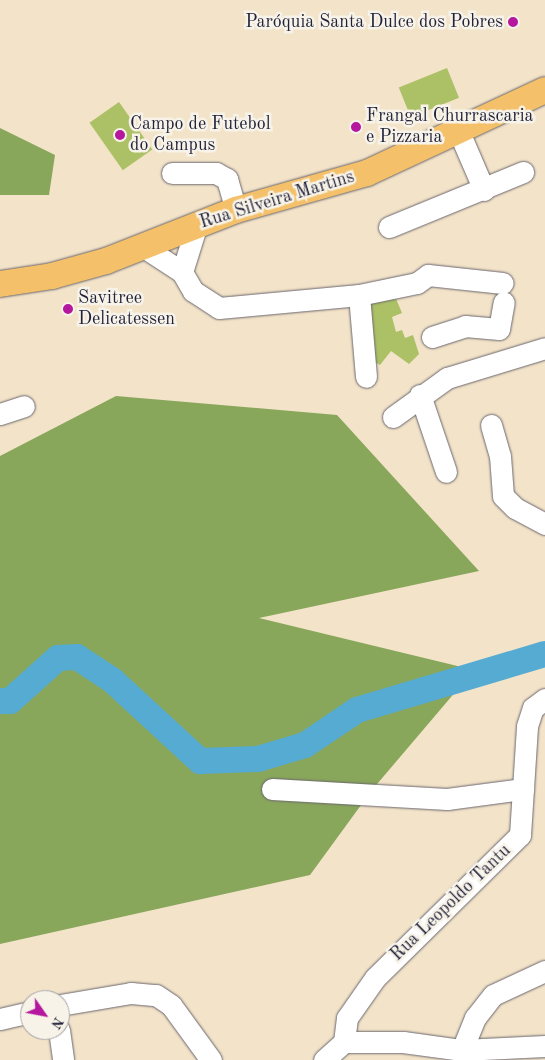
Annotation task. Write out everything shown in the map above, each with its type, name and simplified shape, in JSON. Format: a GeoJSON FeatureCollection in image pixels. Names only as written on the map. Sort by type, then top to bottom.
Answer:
{"type":"FeatureCollection","features":[{"type":"Feature","properties":{"kind":"main road","name":"Rua Silveira Martins"},"geometry":{"type":"LineString","coordinates":[[0,284],[52,276],[142,246],[236,210],[367,173],[459,132],[545,90]]}},
{"type":"Feature","properties":{"kind":"street"},"geometry":{"type":"LineString","coordinates":[[459,132],[484,190]]}},
{"type":"Feature","properties":{"kind":"street"},"geometry":{"type":"LineString","coordinates":[[389,227],[484,190],[523,172]]}},
{"type":"Feature","properties":{"kind":"street"},"geometry":{"type":"LineString","coordinates":[[172,173],[216,173],[227,180],[236,210]]}},
{"type":"Feature","properties":{"kind":"street"},"geometry":{"type":"LineString","coordinates":[[182,272],[197,224]]}},
{"type":"Feature","properties":{"kind":"street"},"geometry":{"type":"LineString","coordinates":[[142,246],[182,272],[193,290],[219,308],[359,295],[417,283],[428,275],[441,274],[504,292],[499,329],[465,326],[432,337]]}},
{"type":"Feature","properties":{"kind":"street"},"geometry":{"type":"LineString","coordinates":[[359,295],[366,377]]}},
{"type":"Feature","properties":{"kind":"street"},"geometry":{"type":"LineString","coordinates":[[393,417],[420,395],[447,378],[545,348]]}},
{"type":"Feature","properties":{"kind":"street"},"geometry":{"type":"LineString","coordinates":[[420,395],[446,472]]}},
{"type":"Feature","properties":{"kind":"street"},"geometry":{"type":"LineString","coordinates":[[0,414],[24,406]]}},
{"type":"Feature","properties":{"kind":"street"},"geometry":{"type":"LineString","coordinates":[[490,425],[500,456],[504,496],[525,515],[545,524]]}},
{"type":"Feature","properties":{"kind":"street","name":"Rua Leopoldo Tantu"},"geometry":{"type":"LineString","coordinates":[[344,1042],[347,1018],[375,978],[439,910],[515,841],[522,830],[523,789],[530,715],[545,699]]}},
{"type":"Feature","properties":{"kind":"street"},"geometry":{"type":"LineString","coordinates":[[272,790],[447,799],[523,789]]}},
{"type":"Feature","properties":{"kind":"street"},"geometry":{"type":"LineString","coordinates":[[462,1050],[475,1018],[492,995],[545,971]]}},
{"type":"Feature","properties":{"kind":"street"},"geometry":{"type":"LineString","coordinates":[[70,1003],[122,994],[156,995],[171,1005],[211,1060]]}},
{"type":"Feature","properties":{"kind":"street"},"geometry":{"type":"LineString","coordinates":[[0,1019],[20,1014]]}},
{"type":"Feature","properties":{"kind":"street"},"geometry":{"type":"LineString","coordinates":[[60,1040],[63,1060]]}},
{"type":"Feature","properties":{"kind":"street"},"geometry":{"type":"LineString","coordinates":[[324,1060],[344,1042],[400,1051],[545,1046]]}},
{"type":"Feature","properties":{"kind":"green space"},"geometry":{"type":"Polygon","coordinates":[[[447,68],[459,98],[411,117],[399,87],[447,68]]]}},
{"type":"Feature","properties":{"kind":"green space","name":"Campo de Futebol do Campus"},"geometry":{"type":"Polygon","coordinates":[[[119,102],[152,150],[123,170],[90,123],[119,102]]]}},
{"type":"Feature","properties":{"kind":"green space"},"geometry":{"type":"Polygon","coordinates":[[[0,128],[55,155],[49,195],[0,195],[0,128]]]}},
{"type":"Feature","properties":{"kind":"green space"},"geometry":{"type":"Polygon","coordinates":[[[394,294],[402,313],[392,317],[396,332],[402,330],[405,338],[413,335],[419,354],[409,364],[391,351],[380,365],[372,361],[369,301],[394,294]]]}},
{"type":"Feature","properties":{"kind":"green space"},"geometry":{"type":"Polygon","coordinates":[[[116,396],[337,415],[479,571],[259,618],[474,670],[372,790],[310,875],[0,944],[0,456],[116,396]]]}},
{"type":"Feature","properties":{"kind":"waterway"},"geometry":{"type":"LineString","coordinates":[[0,701],[10,701],[58,658],[77,657],[112,680],[200,761],[258,759],[305,745],[357,710],[545,654]]}},
{"type":"Feature","properties":{"kind":"place","name":"Paróquia Santa Dulce dos Pobres"},"geometry":{"type":"Point","coordinates":[513,22]}},
{"type":"Feature","properties":{"kind":"place","name":"Frangal Churrascaria e Pizzaria"},"geometry":{"type":"Point","coordinates":[356,127]}},
{"type":"Feature","properties":{"kind":"place","name":"Campo de Futebol do Campus"},"geometry":{"type":"Point","coordinates":[120,135]}},
{"type":"Feature","properties":{"kind":"place","name":"Savitree Delicatessen"},"geometry":{"type":"Point","coordinates":[68,309]}}]}
